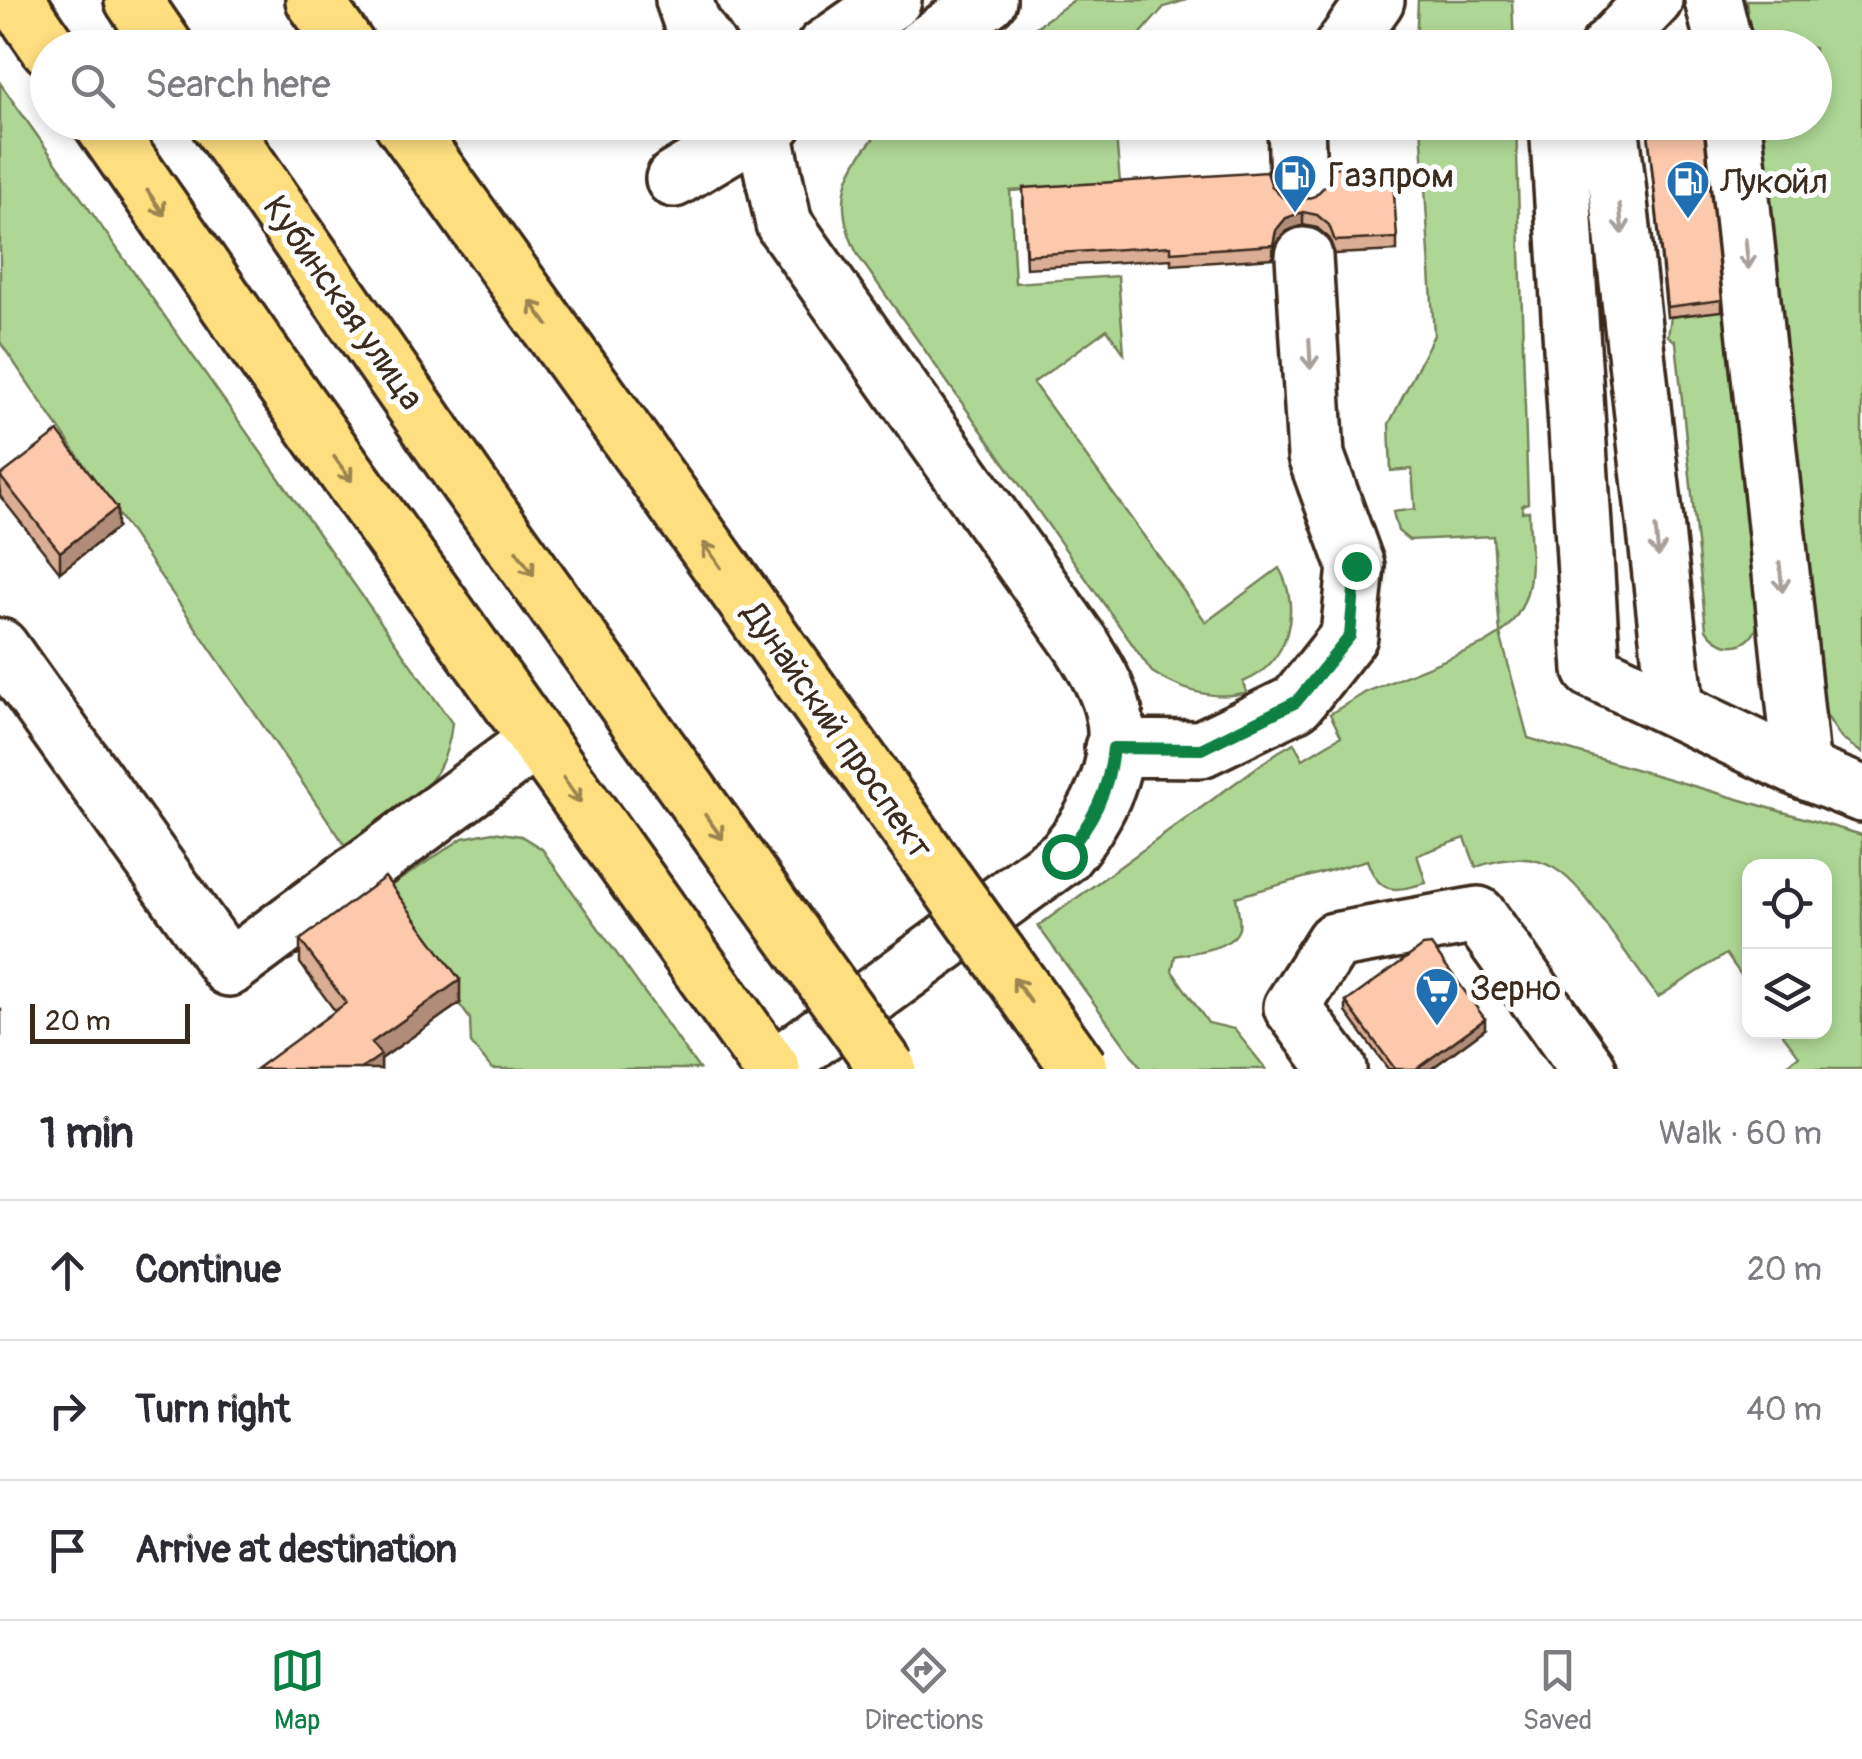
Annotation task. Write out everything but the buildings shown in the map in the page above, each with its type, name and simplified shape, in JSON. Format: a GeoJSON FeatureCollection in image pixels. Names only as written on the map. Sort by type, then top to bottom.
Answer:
{"type":"FeatureCollection","features":[{"type":"Feature","properties":{"kind":"main road"},"geometry":{"type":"LineString","coordinates":[[16,0],[36,30]]}},
{"type":"Feature","properties":{"kind":"main road"},"geometry":{"type":"LineString","coordinates":[[132,0],[153,30]]}},
{"type":"Feature","properties":{"kind":"main road"},"geometry":{"type":"LineString","coordinates":[[314,0],[335,30]]}},
{"type":"Feature","properties":{"kind":"main road"},"geometry":{"type":"LineString","coordinates":[[114,140],[773,1069]]}},
{"type":"Feature","properties":{"kind":"main road","name":"Кубинская улица"},"geometry":{"type":"LineString","coordinates":[[230,140],[468,484],[888,1069]]}},
{"type":"Feature","properties":{"kind":"main road","name":"Дунайский проспект"},"geometry":{"type":"LineString","coordinates":[[415,140],[1080,1069]]}},
{"type":"Feature","properties":{"kind":"street"},"geometry":{"type":"LineString","coordinates":[[850,30],[892,0]]}},
{"type":"Feature","properties":{"kind":"street"},"geometry":{"type":"LineString","coordinates":[[946,30],[988,0]]}},
{"type":"Feature","properties":{"kind":"street"},"geometry":{"type":"LineString","coordinates":[[1355,30],[1376,0]]}},
{"type":"Feature","properties":{"kind":"street"},"geometry":{"type":"LineString","coordinates":[[1625,30],[1654,0]]}},
{"type":"Feature","properties":{"kind":"street"},"geometry":{"type":"LineString","coordinates":[[674,179],[739,140]]}},
{"type":"Feature","properties":{"kind":"street"},"geometry":{"type":"LineString","coordinates":[[770,140],[784,224],[1081,644],[1101,677],[1113,709],[1110,777],[1089,827],[1064,856],[773,1069]]}},
{"type":"Feature","properties":{"kind":"street"},"geometry":{"type":"LineString","coordinates":[[1297,140],[1298,183]]}},
{"type":"Feature","properties":{"kind":"street"},"geometry":{"type":"LineString","coordinates":[[1559,140],[1592,670],[1802,770],[1862,794]]}},
{"type":"Feature","properties":{"kind":"street"},"geometry":{"type":"LineString","coordinates":[[1612,140],[1676,708]]}},
{"type":"Feature","properties":{"kind":"street"},"geometry":{"type":"LineString","coordinates":[[1735,140],[1802,770]]}},
{"type":"Feature","properties":{"kind":"street"},"geometry":{"type":"LineString","coordinates":[[1113,748],[1201,749],[1296,702],[1350,636],[1356,566],[1316,456],[1304,256]]}},
{"type":"Feature","properties":{"kind":"street"},"geometry":{"type":"LineString","coordinates":[[0,647],[230,968],[537,740]]}},
{"type":"Feature","properties":{"kind":"street"},"geometry":{"type":"LineString","coordinates":[[1338,1069],[1292,1006],[1334,940],[1478,915],[1588,1069]]}},
{"type":"Feature","properties":{"kind":"green space"},"geometry":{"type":"Polygon","coordinates":[[[1074,0],[1186,0],[1164,7],[1144,30],[1032,30],[1074,0]]]}},
{"type":"Feature","properties":{"kind":"green space"},"geometry":{"type":"Polygon","coordinates":[[[1418,0],[1512,0],[1513,30],[1417,30],[1418,0]]]}},
{"type":"Feature","properties":{"kind":"green space"},"geometry":{"type":"Polygon","coordinates":[[[1746,0],[1862,0],[1862,753],[1841,738],[1821,707],[1761,140],[1832,140],[1832,30],[1749,30],[1746,0]]]}},
{"type":"Feature","properties":{"kind":"green space"},"geometry":{"type":"Polygon","coordinates":[[[0,83],[30,125],[30,140],[40,140],[452,723],[440,767],[416,796],[345,845],[0,342],[0,83]]]}},
{"type":"Feature","properties":{"kind":"green space"},"geometry":{"type":"Polygon","coordinates":[[[872,140],[1116,140],[1120,183],[1010,191],[1015,283],[1118,276],[1124,353],[1107,329],[1033,383],[1206,622],[1279,568],[1290,600],[1287,633],[1271,662],[1243,682],[1246,692],[1197,692],[1152,672],[859,257],[850,237],[844,201],[846,184],[872,140]]]}},
{"type":"Feature","properties":{"kind":"green space"},"geometry":{"type":"Polygon","coordinates":[[[1422,140],[1517,140],[1528,503],[1522,505],[1522,512],[1529,511],[1531,562],[1522,607],[1500,634],[1493,536],[1409,540],[1398,531],[1393,512],[1415,509],[1412,469],[1391,471],[1389,424],[1434,335],[1422,140]]]}},
{"type":"Feature","properties":{"kind":"green space"},"geometry":{"type":"Polygon","coordinates":[[[1729,310],[1726,323],[1759,615],[1753,635],[1730,645],[1713,638],[1706,629],[1676,342],[1668,336],[1671,317],[1729,310]]]}},
{"type":"Feature","properties":{"kind":"green space"},"geometry":{"type":"Polygon","coordinates":[[[1500,634],[1528,738],[1862,835],[1862,1069],[1782,1069],[1799,1056],[1786,1039],[1832,1039],[1832,859],[1742,859],[1742,976],[1726,954],[1658,997],[1568,879],[1554,868],[1521,859],[1476,867],[1465,838],[1417,855],[1426,883],[1389,888],[1377,880],[1367,860],[1236,897],[1236,935],[1212,948],[1175,956],[1172,971],[1208,1023],[1234,1029],[1266,1069],[1142,1069],[1038,926],[1278,752],[1294,743],[1303,759],[1341,736],[1330,714],[1366,692],[1500,634]]]}},
{"type":"Feature","properties":{"kind":"green space"},"geometry":{"type":"Polygon","coordinates":[[[493,832],[521,836],[542,849],[699,1069],[492,1069],[471,1043],[470,1019],[380,893],[463,838],[493,832]]]}},
{"type":"Feature","properties":{"kind":"place","name":"Газпром"},"geometry":{"type":"Point","coordinates":[1295,214]}},
{"type":"Feature","properties":{"kind":"place","name":"Лукойл"},"geometry":{"type":"Point","coordinates":[1688,220]}},
{"type":"Feature","properties":{"kind":"place","name":"Зерно"},"geometry":{"type":"Point","coordinates":[1437,1027]}},
{"type":"Feature","properties":{"kind":"route"},"geometry":{"type":"LineString","coordinates":[[1064,856],[1089,827],[1101,802],[1110,777],[1113,748],[1201,749],[1296,702],[1350,636],[1356,566]]}}]}
